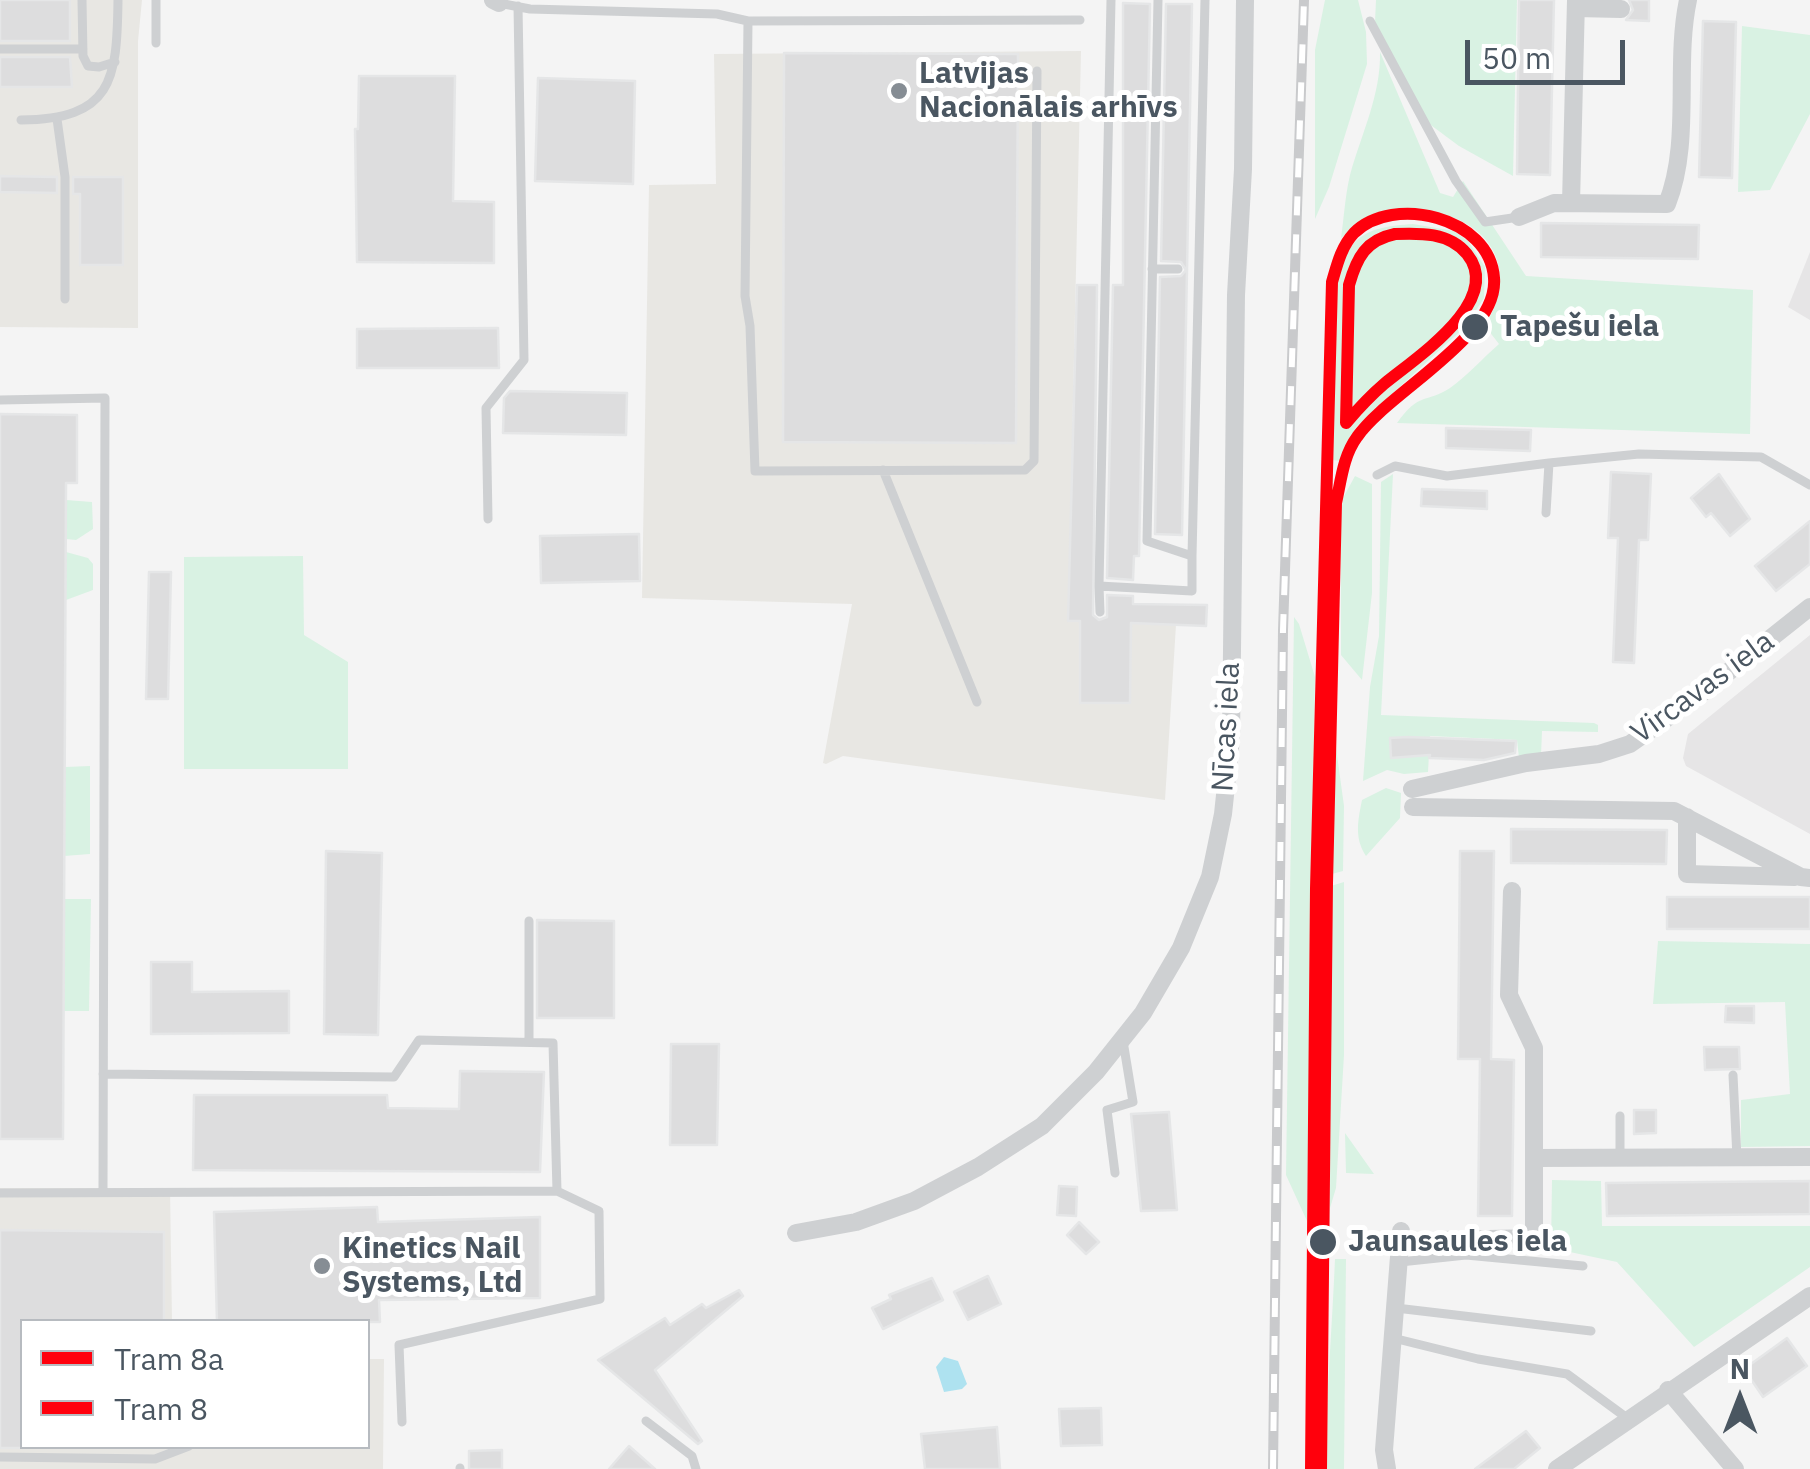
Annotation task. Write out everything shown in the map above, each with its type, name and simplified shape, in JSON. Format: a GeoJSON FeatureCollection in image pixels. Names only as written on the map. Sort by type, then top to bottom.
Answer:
{"type":"FeatureCollection","features":[{"type":"Feature","properties":{"kind":"street","name":"Nīcas iela"},"geometry":{"type":"LineString","coordinates":[[796,1233],[856,1222],[914,1201],[978,1167],[1042,1126],[1123,1040],[1182,948],[1210,877],[1223,814],[1230,739],[1245,0]]}},
{"type":"Feature","properties":{"kind":"street"},"geometry":{"type":"LineString","coordinates":[[1519,216],[1554,202],[1667,204],[1678,178],[1682,29],[1688,0]]}},
{"type":"Feature","properties":{"kind":"street"},"geometry":{"type":"LineString","coordinates":[[1571,202],[1576,4],[1621,10]]}},
{"type":"Feature","properties":{"kind":"street","name":"Vircavas iela"},"geometry":{"type":"LineString","coordinates":[[1806,878],[1687,817],[1662,809],[1413,798],[1526,763],[1600,754],[1630,744],[1810,607]]}},
{"type":"Feature","properties":{"kind":"street"},"geometry":{"type":"LineString","coordinates":[[1687,817],[1687,874],[1806,878]]}},
{"type":"Feature","properties":{"kind":"street"},"geometry":{"type":"LineString","coordinates":[[1442,1240],[1534,1238],[1534,1048],[1510,995],[1512,891]]}},
{"type":"Feature","properties":{"kind":"street"},"geometry":{"type":"LineString","coordinates":[[1534,1158],[1810,1157]]}},
{"type":"Feature","properties":{"kind":"street"},"geometry":{"type":"LineString","coordinates":[[1387,1469],[1384,1450],[1400,1248]]}},
{"type":"Feature","properties":{"kind":"street"},"geometry":{"type":"LineString","coordinates":[[1557,1469],[1810,1296]]}},
{"type":"Feature","properties":{"kind":"street"},"geometry":{"type":"LineString","coordinates":[[1668,1390],[1735,1469]]}},
{"type":"Feature","properties":{"kind":"lane"},"geometry":{"type":"LineString","coordinates":[[82,0],[83,49],[88,66],[115,62]]}},
{"type":"Feature","properties":{"kind":"lane"},"geometry":{"type":"LineString","coordinates":[[21,120],[57,119],[74,114],[100,95],[115,62],[118,0]]}},
{"type":"Feature","properties":{"kind":"lane"},"geometry":{"type":"LineString","coordinates":[[156,0],[156,43]]}},
{"type":"Feature","properties":{"kind":"lane"},"geometry":{"type":"LineString","coordinates":[[1100,612],[1111,0]]}},
{"type":"Feature","properties":{"kind":"lane"},"geometry":{"type":"LineString","coordinates":[[1158,0],[1148,541],[1192,556]]}},
{"type":"Feature","properties":{"kind":"lane"},"geometry":{"type":"LineString","coordinates":[[1099,586],[1192,591],[1205,0]]}},
{"type":"Feature","properties":{"kind":"lane"},"geometry":{"type":"LineString","coordinates":[[488,519],[486,408],[524,360],[502,2],[717,14],[748,20],[1080,20]]}},
{"type":"Feature","properties":{"kind":"lane"},"geometry":{"type":"LineString","coordinates":[[748,20],[746,296],[754,471],[1025,470],[1034,461],[1037,71]]}},
{"type":"Feature","properties":{"kind":"lane"},"geometry":{"type":"LineString","coordinates":[[1370,21],[1456,182],[1485,222],[1519,216]]}},
{"type":"Feature","properties":{"kind":"lane"},"geometry":{"type":"LineString","coordinates":[[1,49],[83,49]]}},
{"type":"Feature","properties":{"kind":"lane"},"geometry":{"type":"LineString","coordinates":[[57,119],[65,177],[65,300]]}},
{"type":"Feature","properties":{"kind":"lane"},"geometry":{"type":"LineString","coordinates":[[1152,268],[1178,269]]}},
{"type":"Feature","properties":{"kind":"lane"},"geometry":{"type":"LineString","coordinates":[[0,400],[105,398],[103,1192]]}},
{"type":"Feature","properties":{"kind":"lane"},"geometry":{"type":"LineString","coordinates":[[1377,475],[1396,466],[1448,476],[1639,454],[1761,457],[1810,484]]}},
{"type":"Feature","properties":{"kind":"lane"},"geometry":{"type":"LineString","coordinates":[[1546,513],[1549,463]]}},
{"type":"Feature","properties":{"kind":"lane"},"geometry":{"type":"LineString","coordinates":[[883,470],[977,702]]}},
{"type":"Feature","properties":{"kind":"lane"},"geometry":{"type":"LineString","coordinates":[[528,1042],[529,922]]}},
{"type":"Feature","properties":{"kind":"lane"},"geometry":{"type":"LineString","coordinates":[[103,1074],[394,1077],[418,1040],[553,1043],[557,1190]]}},
{"type":"Feature","properties":{"kind":"lane"},"geometry":{"type":"LineString","coordinates":[[1115,1173],[1107,1110],[1132,1102],[1123,1040]]}},
{"type":"Feature","properties":{"kind":"lane"},"geometry":{"type":"LineString","coordinates":[[1732,1075],[1737,1158]]}},
{"type":"Feature","properties":{"kind":"lane"},"geometry":{"type":"LineString","coordinates":[[1620,1116],[1620,1158]]}},
{"type":"Feature","properties":{"kind":"lane"},"geometry":{"type":"LineString","coordinates":[[0,1193],[557,1190],[598,1211],[600,1298],[399,1345],[402,1422]]}},
{"type":"Feature","properties":{"kind":"lane"},"geometry":{"type":"LineString","coordinates":[[1400,1248],[1442,1240]]}},
{"type":"Feature","properties":{"kind":"lane"},"geometry":{"type":"LineString","coordinates":[[1400,1248],[1582,1266]]}},
{"type":"Feature","properties":{"kind":"lane"},"geometry":{"type":"LineString","coordinates":[[1396,1308],[1591,1331]]}},
{"type":"Feature","properties":{"kind":"lane"},"geometry":{"type":"LineString","coordinates":[[1393,1338],[1478,1359],[1567,1374],[1628,1418]]}},
{"type":"Feature","properties":{"kind":"lane"},"geometry":{"type":"LineString","coordinates":[[646,1421],[692,1456],[696,1469]]}},
{"type":"Feature","properties":{"kind":"lane"},"geometry":{"type":"LineString","coordinates":[[0,1457],[156,1459],[181,1449]]}},
{"type":"Feature","properties":{"kind":"shaded area"},"geometry":{"type":"Polygon","coordinates":[[[0,0],[142,0],[138,41],[138,328],[0,327],[0,0]]]}},
{"type":"Feature","properties":{"kind":"shaded area"},"geometry":{"type":"Polygon","coordinates":[[[1081,51],[1068,620],[1176,625],[1165,800],[843,756],[823,763],[852,604],[642,598],[649,185],[716,184],[714,54],[1081,51]]]}},
{"type":"Feature","properties":{"kind":"shaded area"},"geometry":{"type":"Polygon","coordinates":[[[1810,252],[1810,320],[1788,307],[1810,252]]]}},
{"type":"Feature","properties":{"kind":"shaded area"},"geometry":{"type":"Polygon","coordinates":[[[1810,635],[1810,834],[1686,766],[1683,758],[1688,734],[1810,635]]]}},
{"type":"Feature","properties":{"kind":"shaded area"},"geometry":{"type":"Polygon","coordinates":[[[0,1188],[170,1188],[172,1319],[20,1319],[20,1449],[370,1449],[370,1359],[384,1359],[383,1469],[0,1469],[0,1188]]]}},
{"type":"Feature","properties":{"kind":"green space"},"geometry":{"type":"Polygon","coordinates":[[[1325,0],[1358,0],[1366,32],[1367,64],[1329,187],[1315,219],[1315,50],[1325,0]]]}},
{"type":"Feature","properties":{"kind":"green space"},"geometry":{"type":"Polygon","coordinates":[[[1376,0],[1517,0],[1513,176],[1459,146],[1428,123],[1375,22],[1376,0]]]}},
{"type":"Feature","properties":{"kind":"green space"},"geometry":{"type":"Polygon","coordinates":[[[1742,26],[1810,35],[1810,114],[1770,190],[1738,192],[1742,26]]]}},
{"type":"Feature","properties":{"kind":"green space"},"geometry":{"type":"Polygon","coordinates":[[[1380,52],[1440,193],[1453,197],[1463,181],[1526,276],[1753,290],[1750,434],[1397,423],[1417,402],[1456,383],[1499,344],[1485,326],[1500,282],[1491,247],[1479,233],[1442,214],[1384,212],[1362,221],[1341,238],[1348,183],[1374,99],[1380,52]]]}},
{"type":"Feature","properties":{"kind":"green space"},"geometry":{"type":"Polygon","coordinates":[[[1413,224],[1454,231],[1468,241],[1485,267],[1484,298],[1466,326],[1356,427],[1341,461],[1333,460],[1336,285],[1340,268],[1361,237],[1382,228],[1413,224]]]}},
{"type":"Feature","properties":{"kind":"green space"},"geometry":{"type":"Polygon","coordinates":[[[1393,474],[1381,715],[1594,723],[1598,732],[1542,731],[1541,756],[1519,758],[1517,740],[1430,736],[1428,772],[1404,774],[1387,770],[1363,781],[1370,687],[1379,636],[1381,482],[1393,474]]]}},
{"type":"Feature","properties":{"kind":"green space"},"geometry":{"type":"Polygon","coordinates":[[[1355,476],[1372,484],[1372,593],[1362,680],[1341,655],[1341,514],[1343,498],[1355,476]]]}},
{"type":"Feature","properties":{"kind":"green space"},"geometry":{"type":"Polygon","coordinates":[[[66,500],[92,502],[93,529],[76,540],[66,539],[66,500]]]}},
{"type":"Feature","properties":{"kind":"green space"},"geometry":{"type":"Polygon","coordinates":[[[66,552],[88,558],[93,564],[93,590],[66,600],[66,552]]]}},
{"type":"Feature","properties":{"kind":"green space"},"geometry":{"type":"Polygon","coordinates":[[[303,556],[304,635],[348,662],[348,769],[184,769],[184,557],[303,556]]]}},
{"type":"Feature","properties":{"kind":"green space"},"geometry":{"type":"Polygon","coordinates":[[[1294,617],[1315,677],[1307,1221],[1286,1175],[1294,617]]]}},
{"type":"Feature","properties":{"kind":"green space"},"geometry":{"type":"Polygon","coordinates":[[[1334,733],[1344,806],[1343,871],[1332,874],[1334,733]]]}},
{"type":"Feature","properties":{"kind":"green space"},"geometry":{"type":"Polygon","coordinates":[[[90,766],[90,854],[64,856],[65,767],[90,766]]]}},
{"type":"Feature","properties":{"kind":"green space"},"geometry":{"type":"Polygon","coordinates":[[[1386,788],[1401,793],[1400,818],[1366,856],[1358,836],[1362,800],[1386,788]]]}},
{"type":"Feature","properties":{"kind":"green space"},"geometry":{"type":"Polygon","coordinates":[[[1344,882],[1344,1055],[1336,1188],[1330,1208],[1331,886],[1344,882]]]}},
{"type":"Feature","properties":{"kind":"green space"},"geometry":{"type":"Polygon","coordinates":[[[64,899],[91,899],[89,1011],[63,1011],[64,899]]]}},
{"type":"Feature","properties":{"kind":"green space"},"geometry":{"type":"Polygon","coordinates":[[[1658,941],[1810,944],[1810,1146],[1741,1147],[1741,1100],[1790,1094],[1785,1002],[1653,1004],[1658,941]]]}},
{"type":"Feature","properties":{"kind":"green space"},"geometry":{"type":"Polygon","coordinates":[[[1345,1133],[1374,1174],[1346,1173],[1345,1133]]]}},
{"type":"Feature","properties":{"kind":"green space"},"geometry":{"type":"Polygon","coordinates":[[[1552,1180],[1601,1181],[1602,1226],[1810,1226],[1810,1267],[1694,1347],[1617,1262],[1551,1248],[1552,1180]]]}},
{"type":"Feature","properties":{"kind":"green space"},"geometry":{"type":"Polygon","coordinates":[[[1335,1259],[1346,1259],[1344,1469],[1325,1469],[1327,1416],[1335,1259]]]}},
{"type":"Feature","properties":{"kind":"water"},"geometry":{"type":"Polygon","coordinates":[[[944,1357],[958,1361],[967,1384],[962,1389],[944,1392],[936,1367],[944,1357]]]}},
{"type":"Feature","properties":{"kind":"building"},"geometry":{"type":"Polygon","coordinates":[[[0,0],[70,0],[70,41],[0,41],[0,0]]]}},
{"type":"Feature","properties":{"kind":"building"},"geometry":{"type":"Polygon","coordinates":[[[1519,0],[1554,0],[1550,175],[1517,174],[1519,0]]]}},
{"type":"Feature","properties":{"kind":"building"},"geometry":{"type":"Polygon","coordinates":[[[1629,0],[1649,0],[1649,21],[1626,20],[1633,10],[1629,0]]]}},
{"type":"Feature","properties":{"kind":"building"},"geometry":{"type":"Polygon","coordinates":[[[1123,3],[1150,4],[1139,556],[1134,556],[1133,580],[1107,578],[1113,285],[1123,285],[1123,3]]]}},
{"type":"Feature","properties":{"kind":"building"},"geometry":{"type":"Polygon","coordinates":[[[1166,4],[1192,4],[1182,535],[1155,534],[1160,277],[1181,276],[1186,270],[1181,262],[1161,261],[1166,4]]]}},
{"type":"Feature","properties":{"kind":"building"},"geometry":{"type":"Polygon","coordinates":[[[1703,21],[1736,22],[1732,178],[1699,177],[1703,21]]]}},
{"type":"Feature","properties":{"kind":"building"},"geometry":{"type":"Polygon","coordinates":[[[784,53],[1018,54],[1016,443],[783,442],[784,53]]]}},
{"type":"Feature","properties":{"kind":"building"},"geometry":{"type":"Polygon","coordinates":[[[0,57],[70,57],[72,87],[0,87],[0,57]]]}},
{"type":"Feature","properties":{"kind":"building"},"geometry":{"type":"Polygon","coordinates":[[[359,76],[455,76],[453,201],[494,202],[494,263],[357,262],[355,129],[359,76]]]}},
{"type":"Feature","properties":{"kind":"building"},"geometry":{"type":"Polygon","coordinates":[[[538,78],[635,81],[633,184],[535,181],[538,78]]]}},
{"type":"Feature","properties":{"kind":"building"},"geometry":{"type":"Polygon","coordinates":[[[0,176],[57,177],[57,193],[0,192],[0,176]]]}},
{"type":"Feature","properties":{"kind":"building"},"geometry":{"type":"Polygon","coordinates":[[[73,177],[123,177],[123,265],[80,265],[80,194],[73,194],[73,177]]]}},
{"type":"Feature","properties":{"kind":"building"},"geometry":{"type":"Polygon","coordinates":[[[1541,223],[1699,225],[1698,259],[1541,257],[1541,223]]]}},
{"type":"Feature","properties":{"kind":"building"},"geometry":{"type":"Polygon","coordinates":[[[1077,285],[1097,285],[1093,615],[1099,620],[1107,617],[1107,595],[1133,596],[1133,604],[1207,605],[1206,626],[1131,623],[1130,703],[1080,703],[1080,621],[1068,621],[1077,285]]]}},
{"type":"Feature","properties":{"kind":"building"},"geometry":{"type":"Polygon","coordinates":[[[498,328],[499,368],[357,368],[357,329],[498,328]]]}},
{"type":"Feature","properties":{"kind":"building"},"geometry":{"type":"Polygon","coordinates":[[[510,391],[627,393],[626,435],[503,433],[504,398],[510,391]]]}},
{"type":"Feature","properties":{"kind":"building"},"geometry":{"type":"Polygon","coordinates":[[[0,414],[77,415],[77,483],[66,483],[63,1139],[0,1139],[0,414]]]}},
{"type":"Feature","properties":{"kind":"building"},"geometry":{"type":"Polygon","coordinates":[[[1446,428],[1531,430],[1530,451],[1446,448],[1446,428]]]}},
{"type":"Feature","properties":{"kind":"building"},"geometry":{"type":"Polygon","coordinates":[[[1611,472],[1651,474],[1648,540],[1639,540],[1634,663],[1613,662],[1618,538],[1608,538],[1611,472]]]}},
{"type":"Feature","properties":{"kind":"building"},"geometry":{"type":"Polygon","coordinates":[[[1719,474],[1750,519],[1730,536],[1711,513],[1706,517],[1691,498],[1719,474]]]}},
{"type":"Feature","properties":{"kind":"building"},"geometry":{"type":"Polygon","coordinates":[[[1422,489],[1487,491],[1487,509],[1421,506],[1422,489]]]}},
{"type":"Feature","properties":{"kind":"building"},"geometry":{"type":"Polygon","coordinates":[[[1810,521],[1810,564],[1776,591],[1755,566],[1810,521]]]}},
{"type":"Feature","properties":{"kind":"building"},"geometry":{"type":"Polygon","coordinates":[[[639,534],[640,581],[541,583],[540,536],[639,534]]]}},
{"type":"Feature","properties":{"kind":"building"},"geometry":{"type":"Polygon","coordinates":[[[149,572],[171,572],[168,699],[146,699],[149,572]]]}},
{"type":"Feature","properties":{"kind":"building"},"geometry":{"type":"Polygon","coordinates":[[[1390,738],[1516,741],[1515,753],[1484,760],[1429,758],[1430,755],[1391,758],[1390,738]]]}},
{"type":"Feature","properties":{"kind":"building"},"geometry":{"type":"Polygon","coordinates":[[[1511,829],[1667,830],[1666,864],[1511,863],[1511,829]]]}},
{"type":"Feature","properties":{"kind":"building"},"geometry":{"type":"Polygon","coordinates":[[[326,851],[382,853],[378,1035],[324,1034],[326,851]]]}},
{"type":"Feature","properties":{"kind":"building"},"geometry":{"type":"Polygon","coordinates":[[[1460,851],[1494,851],[1491,1059],[1514,1060],[1512,1216],[1478,1216],[1480,1059],[1458,1059],[1460,851]]]}},
{"type":"Feature","properties":{"kind":"building"},"geometry":{"type":"Polygon","coordinates":[[[1667,897],[1810,897],[1810,929],[1667,929],[1667,897]]]}},
{"type":"Feature","properties":{"kind":"building"},"geometry":{"type":"Polygon","coordinates":[[[537,920],[614,921],[614,1018],[537,1018],[537,920]]]}},
{"type":"Feature","properties":{"kind":"building"},"geometry":{"type":"Polygon","coordinates":[[[151,962],[192,962],[192,992],[289,991],[289,1033],[151,1034],[151,962]]]}},
{"type":"Feature","properties":{"kind":"building"},"geometry":{"type":"Polygon","coordinates":[[[1726,1006],[1754,1006],[1754,1023],[1725,1022],[1726,1006]]]}},
{"type":"Feature","properties":{"kind":"building"},"geometry":{"type":"Polygon","coordinates":[[[671,1044],[719,1044],[717,1145],[670,1145],[671,1044]]]}},
{"type":"Feature","properties":{"kind":"building"},"geometry":{"type":"Polygon","coordinates":[[[1704,1047],[1739,1047],[1740,1069],[1705,1070],[1704,1047]]]}},
{"type":"Feature","properties":{"kind":"building"},"geometry":{"type":"Polygon","coordinates":[[[460,1071],[544,1072],[540,1172],[193,1170],[194,1095],[387,1095],[388,1108],[459,1109],[460,1071]]]}},
{"type":"Feature","properties":{"kind":"building"},"geometry":{"type":"Polygon","coordinates":[[[1634,1110],[1656,1110],[1656,1133],[1634,1134],[1634,1110]]]}},
{"type":"Feature","properties":{"kind":"building"},"geometry":{"type":"Polygon","coordinates":[[[1169,1112],[1177,1210],[1141,1211],[1131,1114],[1169,1112]]]}},
{"type":"Feature","properties":{"kind":"building"},"geometry":{"type":"Polygon","coordinates":[[[1810,1181],[1810,1214],[1607,1216],[1606,1183],[1810,1181]]]}},
{"type":"Feature","properties":{"kind":"building"},"geometry":{"type":"Polygon","coordinates":[[[1059,1186],[1077,1187],[1076,1216],[1057,1215],[1059,1186]]]}},
{"type":"Feature","properties":{"kind":"building"},"geometry":{"type":"Polygon","coordinates":[[[377,1207],[378,1222],[540,1217],[540,1298],[379,1300],[380,1322],[217,1319],[214,1212],[377,1207]]]}},
{"type":"Feature","properties":{"kind":"building"},"geometry":{"type":"Polygon","coordinates":[[[1079,1222],[1099,1242],[1086,1254],[1067,1235],[1079,1222]]]}},
{"type":"Feature","properties":{"kind":"building"},"geometry":{"type":"Polygon","coordinates":[[[0,1230],[164,1232],[164,1319],[20,1319],[20,1448],[0,1448],[0,1230]]]}},
{"type":"Feature","properties":{"kind":"building"},"geometry":{"type":"Polygon","coordinates":[[[988,1276],[1001,1304],[968,1320],[954,1292],[988,1276]]]}},
{"type":"Feature","properties":{"kind":"building"},"geometry":{"type":"Polygon","coordinates":[[[932,1278],[943,1300],[883,1329],[872,1308],[891,1299],[889,1295],[932,1278]]]}},
{"type":"Feature","properties":{"kind":"building"},"geometry":{"type":"Polygon","coordinates":[[[739,1290],[743,1296],[655,1370],[702,1441],[698,1444],[598,1360],[665,1318],[670,1325],[702,1304],[706,1308],[739,1290]]]}},
{"type":"Feature","properties":{"kind":"building"},"geometry":{"type":"Polygon","coordinates":[[[1787,1338],[1807,1366],[1763,1397],[1744,1369],[1787,1338]]]}},
{"type":"Feature","properties":{"kind":"building"},"geometry":{"type":"Polygon","coordinates":[[[1101,1408],[1102,1445],[1061,1446],[1059,1409],[1101,1408]]]}},
{"type":"Feature","properties":{"kind":"building"},"geometry":{"type":"Polygon","coordinates":[[[997,1427],[1000,1469],[925,1469],[921,1434],[997,1427]]]}},
{"type":"Feature","properties":{"kind":"building"},"geometry":{"type":"Polygon","coordinates":[[[1526,1431],[1540,1448],[1514,1469],[1475,1469],[1526,1431]]]}},
{"type":"Feature","properties":{"kind":"building"},"geometry":{"type":"Polygon","coordinates":[[[629,1446],[655,1469],[609,1469],[629,1446]]]}},
{"type":"Feature","properties":{"kind":"building"},"geometry":{"type":"Polygon","coordinates":[[[502,1450],[502,1469],[469,1469],[469,1451],[502,1450]]]}},
{"type":"Feature","properties":{"kind":"railway"},"geometry":{"type":"LineString","coordinates":[[1273,1469],[1283,630],[1304,0]]}},
{"type":"Feature","properties":{"kind":"tram line","name":"8a"},"geometry":{"type":"LineString","coordinates":[[1311,1469],[1316,888],[1332,282],[1343,250],[1354,233],[1371,221],[1414,214],[1437,218],[1476,240],[1488,257],[1494,278],[1491,300],[1479,321],[1439,363],[1372,420],[1352,444],[1336,503],[1327,883],[1321,1469]]}},
{"type":"Feature","properties":{"kind":"tram line","name":"8"},"geometry":{"type":"LineString","coordinates":[[1395,234],[1434,235],[1452,241],[1467,254],[1476,272],[1474,291],[1451,327],[1346,423],[1349,285],[1364,251],[1395,234]]}},
{"type":"Feature","properties":{"kind":"place","name":"Latvijas Nacionālais arhīvs"},"geometry":{"type":"Point","coordinates":[899,91]}},
{"type":"Feature","properties":{"kind":"place","name":"Tapešu iela"},"geometry":{"type":"Point","coordinates":[1475,327]}},
{"type":"Feature","properties":{"kind":"place","name":"Jaunsaules iela"},"geometry":{"type":"Point","coordinates":[1323,1242]}},
{"type":"Feature","properties":{"kind":"place","name":"Kinetics Nail Systems, Ltd"},"geometry":{"type":"Point","coordinates":[322,1266]}}]}
